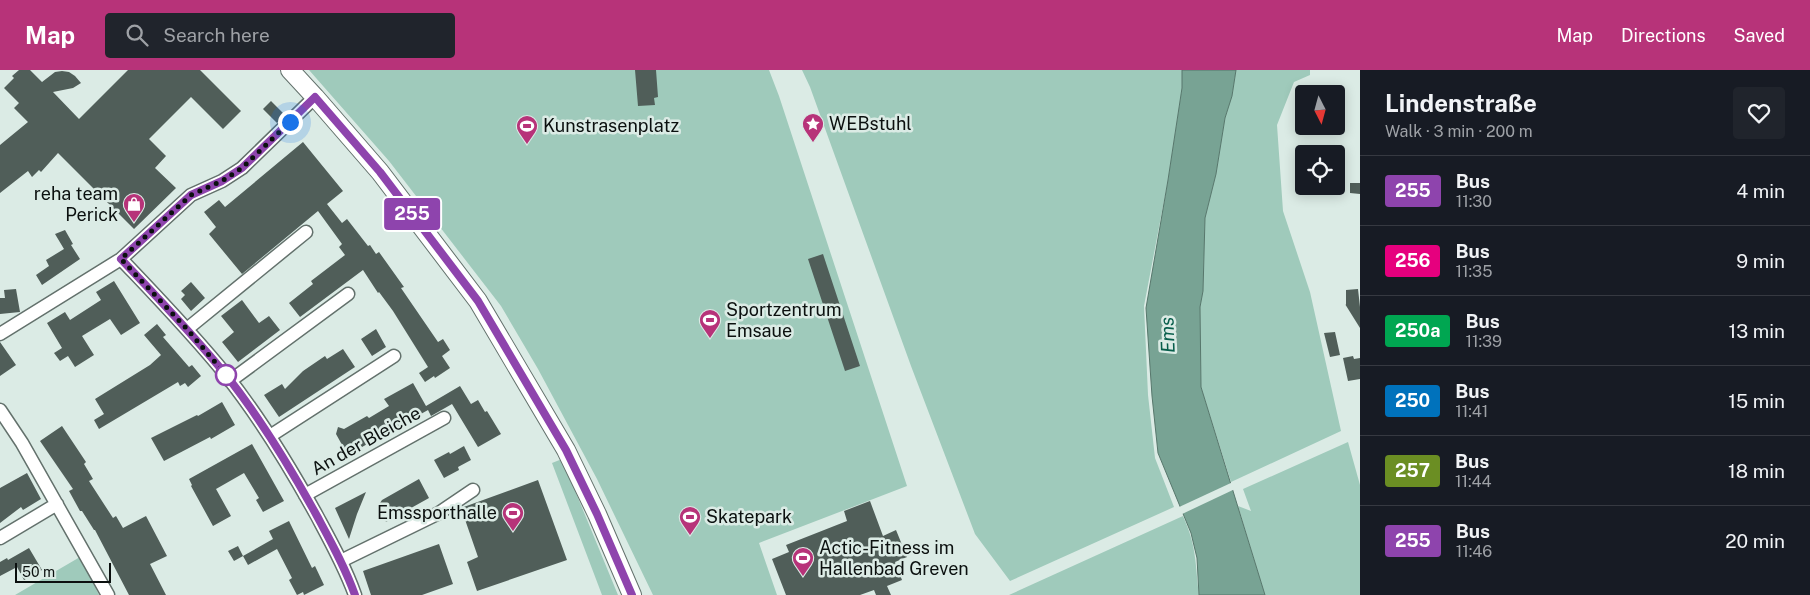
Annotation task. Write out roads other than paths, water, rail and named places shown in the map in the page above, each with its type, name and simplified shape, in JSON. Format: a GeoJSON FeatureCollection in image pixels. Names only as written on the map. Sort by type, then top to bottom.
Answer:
{"type":"FeatureCollection","features":[{"type":"Feature","properties":{"kind":"main road"},"geometry":{"type":"LineString","coordinates":[[290,70],[380,172],[478,301],[566,450],[597,514],[632,595]]}},
{"type":"Feature","properties":{"kind":"street"},"geometry":{"type":"LineString","coordinates":[[0,334],[121,259],[191,195],[222,181],[242,168],[315,97]]}},
{"type":"Feature","properties":{"kind":"street"},"geometry":{"type":"LineString","coordinates":[[187,329],[306,232]]}},
{"type":"Feature","properties":{"kind":"street"},"geometry":{"type":"LineString","coordinates":[[121,259],[187,329],[230,381],[270,436],[340,560],[355,595]]}},
{"type":"Feature","properties":{"kind":"street"},"geometry":{"type":"LineString","coordinates":[[230,381],[348,294]]}},
{"type":"Feature","properties":{"kind":"street"},"geometry":{"type":"LineString","coordinates":[[270,436],[394,356]]}},
{"type":"Feature","properties":{"kind":"street"},"geometry":{"type":"LineString","coordinates":[[0,410],[22,443],[108,595]]}},
{"type":"Feature","properties":{"kind":"street","name":"An der Bleiche"},"geometry":{"type":"LineString","coordinates":[[305,495],[444,418]]}},
{"type":"Feature","properties":{"kind":"street"},"geometry":{"type":"LineString","coordinates":[[340,560],[439,513],[474,490]]}},
{"type":"Feature","properties":{"kind":"street"},"geometry":{"type":"LineString","coordinates":[[0,538],[57,504]]}},
{"type":"Feature","properties":{"kind":"water","name":"Ems"},"geometry":{"type":"Polygon","coordinates":[[[1182,70],[1236,70],[1232,96],[1225,118],[1216,174],[1205,218],[1203,291],[1200,307],[1201,387],[1265,595],[1199,595],[1197,558],[1191,533],[1158,453],[1146,308],[1182,88],[1182,70]]]}},
{"type":"Feature","properties":{"kind":"place","name":"WEBstuhl"},"geometry":{"type":"Point","coordinates":[813,143]}},
{"type":"Feature","properties":{"kind":"place","name":"Kunstrasenplatz"},"geometry":{"type":"Point","coordinates":[527,145]}},
{"type":"Feature","properties":{"kind":"place","name":"reha team Perick"},"geometry":{"type":"Point","coordinates":[134,223]}},
{"type":"Feature","properties":{"kind":"place","name":"Sportzentrum Emsaue"},"geometry":{"type":"Point","coordinates":[710,339]}},
{"type":"Feature","properties":{"kind":"place","name":"Emssporthalle"},"geometry":{"type":"Point","coordinates":[513,532]}},
{"type":"Feature","properties":{"kind":"place","name":"Skatepark"},"geometry":{"type":"Point","coordinates":[690,536]}},
{"type":"Feature","properties":{"kind":"place","name":"Actic-Fitness im Hallenbad Greven"},"geometry":{"type":"Point","coordinates":[803,577]}}]}
